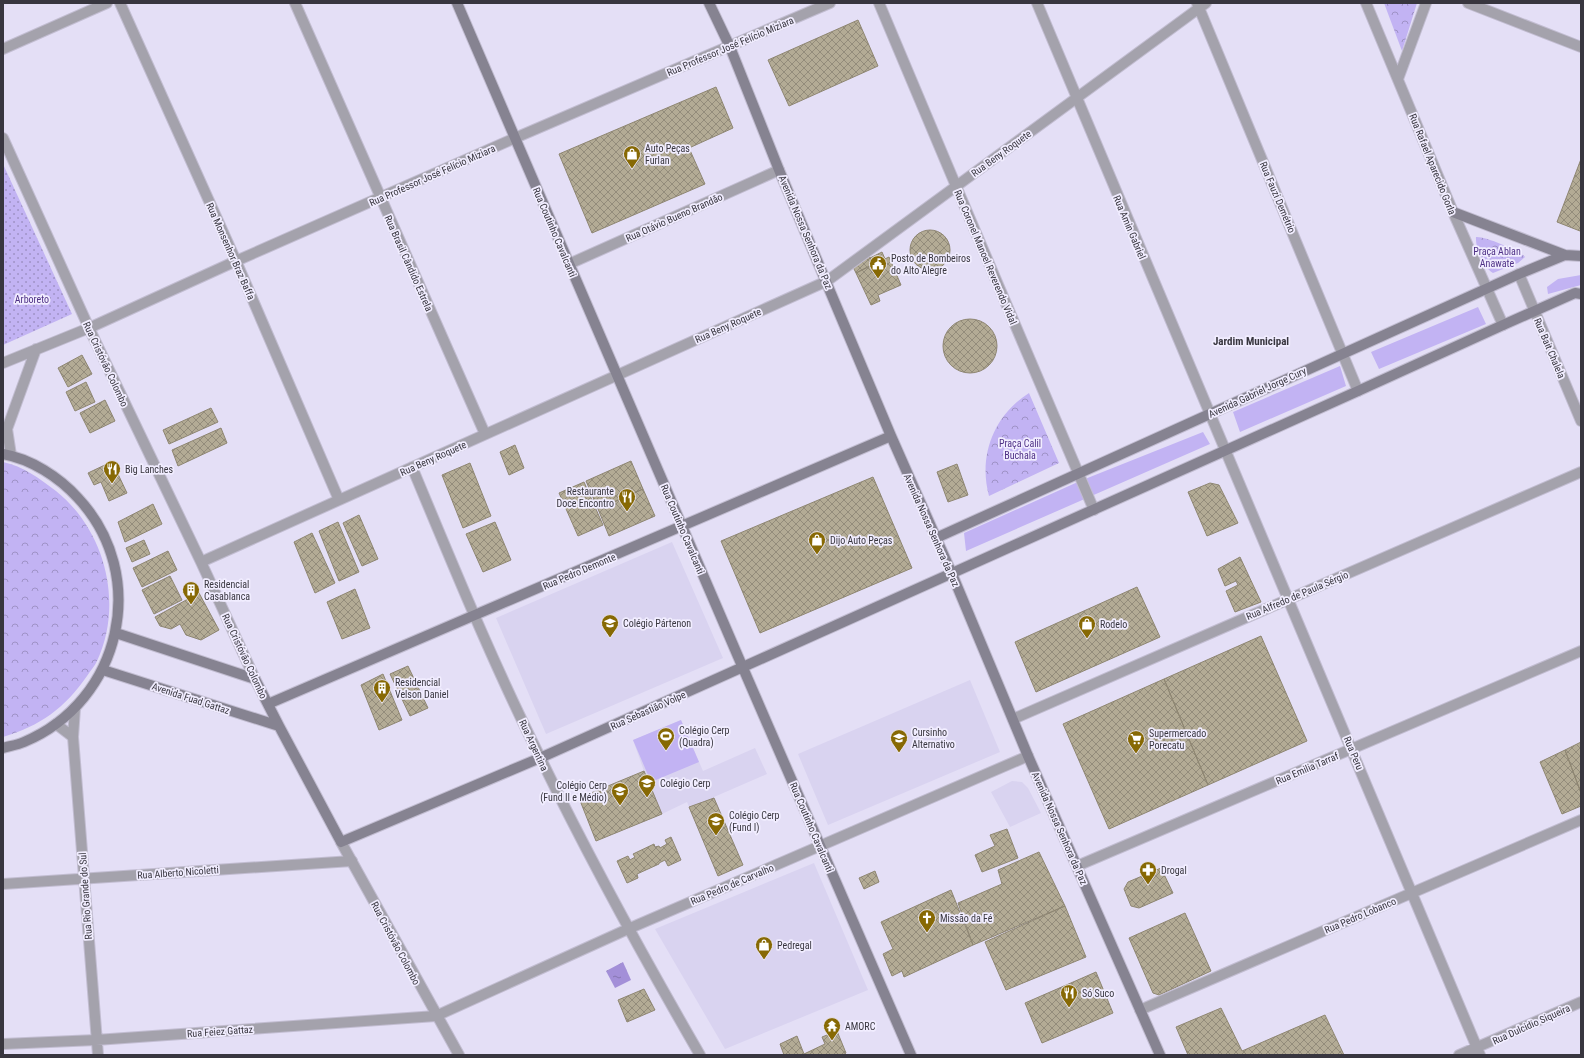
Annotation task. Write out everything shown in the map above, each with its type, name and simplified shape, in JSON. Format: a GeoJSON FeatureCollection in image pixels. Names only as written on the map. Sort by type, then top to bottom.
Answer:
{"type":"FeatureCollection","features":[{"type":"Feature","properties":{"kind":"main road","name":"Avenida Nossa Senhora da Paz"},"geometry":{"type":"LineString","coordinates":[[710,3],[730,47],[779,170],[891,436],[952,574],[1028,756],[1160,1055]]}},
{"type":"Feature","properties":{"kind":"main road","name":"Rua Coutinho Cavalcanti"},"geometry":{"type":"LineString","coordinates":[[459,4],[569,264],[911,1055]]}},
{"type":"Feature","properties":{"kind":"main road"},"geometry":{"type":"LineString","coordinates":[[1453,212],[1565,255]]}},
{"type":"Feature","properties":{"kind":"main road","name":"Avenida Gabriel Jorge Cury"},"geometry":{"type":"LineString","coordinates":[[936,538],[1078,472],[1209,415],[1486,288],[1565,255],[1581,256]]}},
{"type":"Feature","properties":{"kind":"main road"},"geometry":{"type":"LineString","coordinates":[[952,574],[1534,311],[1575,293],[1581,294]]}},
{"type":"Feature","properties":{"kind":"main road","name":"Rua Pedro Demonte"},"geometry":{"type":"LineString","coordinates":[[268,704],[891,436]]}},
{"type":"Feature","properties":{"kind":"main road"},"geometry":{"type":"LineString","coordinates":[[3,748],[23,742],[56,724],[75,708],[90,690],[103,670],[116,633],[119,601],[116,568],[106,538],[89,510],[67,486],[41,468],[7,454]]}},
{"type":"Feature","properties":{"kind":"main road","name":"Rua Sebastião Volpe"},"geometry":{"type":"LineString","coordinates":[[341,842],[540,758],[952,574]]}},
{"type":"Feature","properties":{"kind":"main road"},"geometry":{"type":"LineString","coordinates":[[116,633],[255,679]]}},
{"type":"Feature","properties":{"kind":"main road","name":"Avenida Fuad Gattaz"},"geometry":{"type":"LineString","coordinates":[[103,670],[279,726]]}},
{"type":"Feature","properties":{"kind":"main road","name":"Rua Cristóvão Colombo"},"geometry":{"type":"LineString","coordinates":[[255,679],[341,842]]}},
{"type":"Feature","properties":{"kind":"street"},"geometry":{"type":"LineString","coordinates":[[3,49],[107,3]]}},
{"type":"Feature","properties":{"kind":"street","name":"Rua Monsenhor Braz Baffa"},"geometry":{"type":"LineString","coordinates":[[120,3],[236,261],[339,500]]}},
{"type":"Feature","properties":{"kind":"street","name":"Rua Brasil Cândido Estrela"},"geometry":{"type":"LineString","coordinates":[[295,3],[485,434]]}},
{"type":"Feature","properties":{"kind":"street","name":"Rua Professor José Felício Miziara"},"geometry":{"type":"LineString","coordinates":[[3,363],[89,328],[236,261],[515,138],[830,3]]}},
{"type":"Feature","properties":{"kind":"street","name":"Rua Coronel Manoel Reverendo Vidal"},"geometry":{"type":"LineString","coordinates":[[879,3],[1094,510]]}},
{"type":"Feature","properties":{"kind":"street","name":"Rua Amin Gabriel"},"geometry":{"type":"LineString","coordinates":[[1037,3],[1225,451]]}},
{"type":"Feature","properties":{"kind":"street","name":"Rua Rafael Aparecido Gorla"},"geometry":{"type":"LineString","coordinates":[[1366,3],[1453,212],[1503,325]]}},
{"type":"Feature","properties":{"kind":"street"},"geometry":{"type":"LineString","coordinates":[[1398,79],[1426,3]]}},
{"type":"Feature","properties":{"kind":"street"},"geometry":{"type":"LineString","coordinates":[[1468,3],[1581,47]]}},
{"type":"Feature","properties":{"kind":"street","name":"Rua Beny Roquete"},"geometry":{"type":"LineString","coordinates":[[201,562],[827,281],[1201,5]]}},
{"type":"Feature","properties":{"kind":"street","name":"Rua Fauzi Demétrio"},"geometry":{"type":"LineString","coordinates":[[1201,5],[1358,391]]}},
{"type":"Feature","properties":{"kind":"street","name":"Rua Cristóvão Colombo"},"geometry":{"type":"LineString","coordinates":[[3,138],[89,328],[201,562],[255,679]]}},
{"type":"Feature","properties":{"kind":"street","name":"Rua Otávio Bueno Brandão"},"geometry":{"type":"LineString","coordinates":[[569,264],[779,170]]}},
{"type":"Feature","properties":{"kind":"street","name":"Rua Bait Chalela"},"geometry":{"type":"LineString","coordinates":[[1519,274],[1581,421]]}},
{"type":"Feature","properties":{"kind":"street"},"geometry":{"type":"LineString","coordinates":[[7,454],[7,429],[36,349]]}},
{"type":"Feature","properties":{"kind":"street","name":"Rua Peru"},"geometry":{"type":"LineString","coordinates":[[1225,451],[1289,599],[1479,1051]]}},
{"type":"Feature","properties":{"kind":"street","name":"Rua Argentina"},"geometry":{"type":"LineString","coordinates":[[412,467],[475,616],[540,758],[628,929],[700,1055]]}},
{"type":"Feature","properties":{"kind":"street","name":"Rua Alfredo de Paula Sérgio"},"geometry":{"type":"LineString","coordinates":[[1013,719],[1581,472]]}},
{"type":"Feature","properties":{"kind":"street","name":"Rua Emilia Tarraf"},"geometry":{"type":"LineString","coordinates":[[1077,866],[1581,651]]}},
{"type":"Feature","properties":{"kind":"street","name":"Rua Rio Grande do Sul"},"geometry":{"type":"LineString","coordinates":[[75,708],[73,737],[98,1055]]}},
{"type":"Feature","properties":{"kind":"street"},"geometry":{"type":"LineString","coordinates":[[56,724],[73,737]]}},
{"type":"Feature","properties":{"kind":"street","name":"Rua Pedro de Carvalho"},"geometry":{"type":"LineString","coordinates":[[436,1016],[628,929],[1028,756]]}},
{"type":"Feature","properties":{"kind":"street","name":"Rua Pedro Lobanco"},"geometry":{"type":"LineString","coordinates":[[1140,1010],[1581,820]]}},
{"type":"Feature","properties":{"kind":"street","name":"Rua Cristóvão Colombo"},"geometry":{"type":"LineString","coordinates":[[341,842],[436,1016],[459,1055]]}},
{"type":"Feature","properties":{"kind":"street","name":"Rua Alberto Nicoletti"},"geometry":{"type":"LineString","coordinates":[[3,884],[352,861]]}},
{"type":"Feature","properties":{"kind":"street","name":"Rua Dulcidio Siqueira"},"geometry":{"type":"LineString","coordinates":[[1459,1055],[1479,1051],[1581,1002]]}},
{"type":"Feature","properties":{"kind":"street","name":"Rua Feiez Gattaz"},"geometry":{"type":"LineString","coordinates":[[3,1044],[96,1040],[436,1016]]}},
{"type":"Feature","properties":{"kind":"shaded area","name":"Colégio Pártenon"},"geometry":{"type":"Polygon","coordinates":[[[672,542],[723,658],[546,734],[496,618],[672,542]]]}},
{"type":"Feature","properties":{"kind":"shaded area","name":"Cursinho Alternativo"},"geometry":{"type":"Polygon","coordinates":[[[970,680],[1000,752],[828,825],[798,754],[970,680]]]}},
{"type":"Feature","properties":{"kind":"shaded area","name":"Colégio Cerp"},"geometry":{"type":"Polygon","coordinates":[[[681,720],[703,771],[755,748],[767,774],[714,797],[743,865],[718,876],[687,802],[596,841],[579,798],[644,771],[633,740],[681,720]]]}},
{"type":"Feature","properties":{"kind":"shaded area"},"geometry":{"type":"Polygon","coordinates":[[[1012,781],[1022,782],[1028,788],[1041,813],[1010,827],[991,792],[1012,781]]]}},
{"type":"Feature","properties":{"kind":"shaded area","name":"Pedregal"},"geometry":{"type":"Polygon","coordinates":[[[814,863],[868,990],[725,1049],[655,929],[814,863]]]}},
{"type":"Feature","properties":{"kind":"green space"},"geometry":{"type":"Polygon","coordinates":[[[1384,3],[1417,3],[1402,51],[1384,3]]]}},
{"type":"Feature","properties":{"kind":"green space","name":"Arboreto"},"geometry":{"type":"Polygon","coordinates":[[[3,164],[72,314],[3,345],[3,164]]]}},
{"type":"Feature","properties":{"kind":"green space","name":"Praça Ablan Anawate"},"geometry":{"type":"Polygon","coordinates":[[[1476,237],[1502,244],[1525,257],[1518,263],[1493,273],[1486,267],[1481,257],[1477,247],[1476,237]]]}},
{"type":"Feature","properties":{"kind":"green space"},"geometry":{"type":"Polygon","coordinates":[[[1581,275],[1581,285],[1548,294],[1547,287],[1558,279],[1581,275]]]}},
{"type":"Feature","properties":{"kind":"green space"},"geometry":{"type":"Polygon","coordinates":[[[1478,307],[1486,324],[1379,369],[1371,352],[1478,307]]]}},
{"type":"Feature","properties":{"kind":"green space"},"geometry":{"type":"Polygon","coordinates":[[[1340,366],[1346,386],[1240,432],[1233,412],[1340,366]]]}},
{"type":"Feature","properties":{"kind":"green space","name":"Praça Calil Buchala"},"geometry":{"type":"Polygon","coordinates":[[[1029,393],[1059,463],[989,496],[986,481],[986,466],[992,438],[1006,413],[1029,393]]]}},
{"type":"Feature","properties":{"kind":"green space"},"geometry":{"type":"Polygon","coordinates":[[[1203,432],[1210,444],[966,551],[964,533],[1080,481],[1203,432]]]}},
{"type":"Feature","properties":{"kind":"green space"},"geometry":{"type":"Polygon","coordinates":[[[3,462],[24,470],[56,491],[73,507],[87,526],[98,547],[105,569],[109,592],[109,615],[105,639],[96,663],[79,687],[51,714],[29,727],[3,737],[3,462]]]}},
{"type":"Feature","properties":{"kind":"green space","name":"Colégio Cerp (Quadra)"},"geometry":{"type":"Polygon","coordinates":[[[681,720],[699,762],[651,782],[633,740],[681,720]]]}},
{"type":"Feature","properties":{"kind":"water"},"geometry":{"type":"Polygon","coordinates":[[[623,962],[631,980],[615,988],[606,971],[623,962]]]}},
{"type":"Feature","properties":{"kind":"building"},"geometry":{"type":"Polygon","coordinates":[[[858,20],[878,66],[789,106],[768,60],[858,20]]]}},
{"type":"Feature","properties":{"kind":"building","name":"Auto Peças Furlan"},"geometry":{"type":"Polygon","coordinates":[[[716,87],[733,128],[689,148],[705,184],[592,233],[559,154],[716,87]]]}},
{"type":"Feature","properties":{"kind":"building"},"geometry":{"type":"Polygon","coordinates":[[[1581,159],[1581,228],[1580,231],[1557,222],[1581,159]]]}},
{"type":"Feature","properties":{"kind":"building"},"geometry":{"type":"Polygon","coordinates":[[[930,230],[938,232],[944,236],[948,242],[950,250],[948,258],[944,264],[938,268],[930,270],[922,268],[916,264],[912,258],[910,250],[912,242],[916,236],[922,232],[930,230]]]}},
{"type":"Feature","properties":{"kind":"building"},"geometry":{"type":"Polygon","coordinates":[[[882,252],[885,259],[873,264],[870,258],[882,252]]]}},
{"type":"Feature","properties":{"kind":"building"},"geometry":{"type":"Polygon","coordinates":[[[869,256],[873,264],[856,273],[853,267],[869,256]]]}},
{"type":"Feature","properties":{"kind":"building","name":"Posto de Bombeiros do Alto Alegre"},"geometry":{"type":"Polygon","coordinates":[[[889,257],[901,285],[878,295],[880,301],[871,305],[856,273],[889,257]]]}},
{"type":"Feature","properties":{"kind":"building"},"geometry":{"type":"Polygon","coordinates":[[[965,319],[975,319],[985,323],[993,331],[997,341],[997,351],[993,361],[985,369],[975,373],[965,373],[955,369],[947,361],[943,351],[943,341],[947,331],[955,323],[965,319]]]}},
{"type":"Feature","properties":{"kind":"building"},"geometry":{"type":"Polygon","coordinates":[[[82,355],[92,374],[68,387],[58,368],[82,355]]]}},
{"type":"Feature","properties":{"kind":"building"},"geometry":{"type":"Polygon","coordinates":[[[86,382],[95,402],[75,411],[66,392],[86,382]]]}},
{"type":"Feature","properties":{"kind":"building"},"geometry":{"type":"Polygon","coordinates":[[[105,400],[115,421],[90,433],[80,413],[105,400]]]}},
{"type":"Feature","properties":{"kind":"building"},"geometry":{"type":"Polygon","coordinates":[[[211,408],[218,422],[169,444],[163,430],[211,408]]]}},
{"type":"Feature","properties":{"kind":"building"},"geometry":{"type":"Polygon","coordinates":[[[221,428],[227,443],[178,466],[172,450],[221,428]]]}},
{"type":"Feature","properties":{"kind":"building"},"geometry":{"type":"Polygon","coordinates":[[[515,445],[524,468],[509,475],[500,452],[515,445]]]}},
{"type":"Feature","properties":{"kind":"building"},"geometry":{"type":"Polygon","coordinates":[[[631,461],[643,489],[598,509],[586,481],[631,461]]]}},
{"type":"Feature","properties":{"kind":"building","name":"Big Lanches"},"geometry":{"type":"Polygon","coordinates":[[[109,463],[114,473],[117,472],[127,493],[109,501],[101,482],[94,485],[88,473],[109,463]]]}},
{"type":"Feature","properties":{"kind":"building"},"geometry":{"type":"Polygon","coordinates":[[[470,463],[491,516],[463,528],[442,475],[470,463]]]}},
{"type":"Feature","properties":{"kind":"building"},"geometry":{"type":"Polygon","coordinates":[[[957,464],[968,495],[948,502],[937,472],[957,464]]]}},
{"type":"Feature","properties":{"kind":"building","name":"Dijo Auto Peças"},"geometry":{"type":"Polygon","coordinates":[[[873,477],[912,568],[760,633],[721,541],[873,477]]]}},
{"type":"Feature","properties":{"kind":"building"},"geometry":{"type":"Polygon","coordinates":[[[584,482],[603,525],[578,536],[559,493],[584,482]]]}},
{"type":"Feature","properties":{"kind":"building"},"geometry":{"type":"Polygon","coordinates":[[[1210,483],[1219,485],[1238,523],[1207,536],[1188,492],[1210,483]]]}},
{"type":"Feature","properties":{"kind":"building","name":"Restaurante Doce Encontro"},"geometry":{"type":"Polygon","coordinates":[[[643,489],[655,516],[609,536],[598,509],[643,489]]]}},
{"type":"Feature","properties":{"kind":"building"},"geometry":{"type":"Polygon","coordinates":[[[153,504],[162,524],[125,542],[118,522],[153,504]]]}},
{"type":"Feature","properties":{"kind":"building"},"geometry":{"type":"Polygon","coordinates":[[[359,515],[378,559],[362,566],[343,523],[359,515]]]}},
{"type":"Feature","properties":{"kind":"building"},"geometry":{"type":"Polygon","coordinates":[[[338,522],[359,572],[339,581],[319,531],[338,522]]]}},
{"type":"Feature","properties":{"kind":"building"},"geometry":{"type":"Polygon","coordinates":[[[495,522],[511,560],[483,572],[466,534],[495,522]]]}},
{"type":"Feature","properties":{"kind":"building"},"geometry":{"type":"Polygon","coordinates":[[[312,533],[335,583],[315,593],[294,542],[312,533]]]}},
{"type":"Feature","properties":{"kind":"building"},"geometry":{"type":"Polygon","coordinates":[[[144,540],[150,554],[132,562],[126,548],[144,540]]]}},
{"type":"Feature","properties":{"kind":"building"},"geometry":{"type":"Polygon","coordinates":[[[168,551],[177,570],[142,587],[133,568],[168,551]]]}},
{"type":"Feature","properties":{"kind":"building"},"geometry":{"type":"Polygon","coordinates":[[[1240,557],[1261,602],[1235,612],[1226,591],[1238,585],[1236,581],[1225,586],[1218,569],[1240,557]]]}},
{"type":"Feature","properties":{"kind":"building"},"geometry":{"type":"Polygon","coordinates":[[[170,576],[182,600],[154,614],[142,590],[170,576]]]}},
{"type":"Feature","properties":{"kind":"building","name":"Rodelo"},"geometry":{"type":"Polygon","coordinates":[[[1137,587],[1160,637],[1036,692],[1015,642],[1137,587]]]}},
{"type":"Feature","properties":{"kind":"building"},"geometry":{"type":"Polygon","coordinates":[[[355,589],[370,628],[342,639],[327,602],[355,589]]]}},
{"type":"Feature","properties":{"kind":"building","name":"Residencial Casablanca"},"geometry":{"type":"Polygon","coordinates":[[[199,593],[219,630],[201,640],[186,635],[180,624],[171,629],[160,626],[155,617],[199,593]]]}},
{"type":"Feature","properties":{"kind":"building"},"geometry":{"type":"Polygon","coordinates":[[[1261,636],[1307,741],[1208,785],[1164,679],[1261,636]]]}},
{"type":"Feature","properties":{"kind":"building"},"geometry":{"type":"Polygon","coordinates":[[[408,666],[428,708],[410,716],[390,674],[408,666]]]}},
{"type":"Feature","properties":{"kind":"building","name":"Residencial Velson Daniel"},"geometry":{"type":"Polygon","coordinates":[[[383,674],[402,720],[379,730],[361,685],[383,674]]]}},
{"type":"Feature","properties":{"kind":"building","name":"Supermercado Porecatu"},"geometry":{"type":"Polygon","coordinates":[[[1164,679],[1208,785],[1109,829],[1063,724],[1164,679]]]}},
{"type":"Feature","properties":{"kind":"building"},"geometry":{"type":"Polygon","coordinates":[[[1581,742],[1581,793],[1565,750],[1581,742]]]}},
{"type":"Feature","properties":{"kind":"building"},"geometry":{"type":"Polygon","coordinates":[[[1565,750],[1581,793],[1581,806],[1562,814],[1540,762],[1565,750]]]}},
{"type":"Feature","properties":{"kind":"building","name":"Colégio Cerp (Fund II e Médio)"},"geometry":{"type":"Polygon","coordinates":[[[644,771],[662,814],[596,841],[579,798],[644,771]]]}},
{"type":"Feature","properties":{"kind":"building","name":"Colégio Cerp (Fund I)"},"geometry":{"type":"Polygon","coordinates":[[[714,798],[743,865],[718,876],[689,807],[714,798]]]}},
{"type":"Feature","properties":{"kind":"building"},"geometry":{"type":"Polygon","coordinates":[[[1007,829],[1018,858],[982,872],[975,855],[995,846],[990,835],[1007,829]]]}},
{"type":"Feature","properties":{"kind":"building"},"geometry":{"type":"Polygon","coordinates":[[[671,837],[681,860],[668,866],[665,860],[637,874],[638,878],[627,883],[617,861],[628,856],[630,860],[635,857],[633,854],[654,844],[655,847],[659,846],[660,848],[667,844],[665,840],[671,837]]]}},
{"type":"Feature","properties":{"kind":"building"},"geometry":{"type":"Polygon","coordinates":[[[1039,852],[1065,906],[973,945],[958,903],[1002,884],[998,870],[1039,852]]]}},
{"type":"Feature","properties":{"kind":"building","name":"Drogal"},"geometry":{"type":"Polygon","coordinates":[[[1161,868],[1173,893],[1139,908],[1131,906],[1124,889],[1128,882],[1161,868]]]}},
{"type":"Feature","properties":{"kind":"building"},"geometry":{"type":"Polygon","coordinates":[[[875,871],[879,882],[864,889],[859,878],[875,871]]]}},
{"type":"Feature","properties":{"kind":"building","name":"Missão da Fé"},"geometry":{"type":"Polygon","coordinates":[[[951,890],[973,945],[904,977],[902,971],[892,976],[883,954],[893,949],[881,922],[951,890]]]}},
{"type":"Feature","properties":{"kind":"building"},"geometry":{"type":"Polygon","coordinates":[[[1065,906],[1086,957],[1006,990],[985,942],[1065,906]]]}},
{"type":"Feature","properties":{"kind":"building"},"geometry":{"type":"Polygon","coordinates":[[[1185,913],[1211,971],[1159,995],[1153,993],[1129,938],[1185,913]]]}},
{"type":"Feature","properties":{"kind":"building","name":"Só Suco"},"geometry":{"type":"Polygon","coordinates":[[[1096,972],[1113,1013],[1042,1043],[1025,1003],[1096,972]]]}},
{"type":"Feature","properties":{"kind":"building"},"geometry":{"type":"Polygon","coordinates":[[[644,989],[655,1010],[627,1022],[618,1000],[644,989]]]}},
{"type":"Feature","properties":{"kind":"building"},"geometry":{"type":"Polygon","coordinates":[[[1221,1008],[1242,1051],[1325,1015],[1344,1055],[1188,1055],[1176,1027],[1221,1008]]]}},
{"type":"Feature","properties":{"kind":"building","name":"AMORC"},"geometry":{"type":"Polygon","coordinates":[[[837,1031],[846,1053],[843,1055],[784,1055],[780,1044],[797,1036],[804,1054],[825,1044],[822,1037],[837,1031]]]}},
{"type":"Feature","properties":{"kind":"place","name":"Auto Peças Furlan"},"geometry":{"type":"Point","coordinates":[632,169]}},
{"type":"Feature","properties":{"kind":"place","name":"Posto de Bombeiros do Alto Alegre"},"geometry":{"type":"Point","coordinates":[878,279]}},
{"type":"Feature","properties":{"kind":"place","name":"Big Lanches"},"geometry":{"type":"Point","coordinates":[112,484]}},
{"type":"Feature","properties":{"kind":"place","name":"Restaurante Doce Encontro"},"geometry":{"type":"Point","coordinates":[627,512]}},
{"type":"Feature","properties":{"kind":"place","name":"Dijo Auto Peças"},"geometry":{"type":"Point","coordinates":[817,555]}},
{"type":"Feature","properties":{"kind":"place","name":"Residencial Casablanca"},"geometry":{"type":"Point","coordinates":[191,605]}},
{"type":"Feature","properties":{"kind":"place","name":"Colégio Pártenon"},"geometry":{"type":"Point","coordinates":[610,638]}},
{"type":"Feature","properties":{"kind":"place","name":"Rodelo"},"geometry":{"type":"Point","coordinates":[1087,639]}},
{"type":"Feature","properties":{"kind":"place","name":"Residencial Velson Daniel"},"geometry":{"type":"Point","coordinates":[382,703]}},
{"type":"Feature","properties":{"kind":"place","name":"Colégio Cerp (Quadra)"},"geometry":{"type":"Point","coordinates":[666,751]}},
{"type":"Feature","properties":{"kind":"place","name":"Cursinho Alternativo"},"geometry":{"type":"Point","coordinates":[899,753]}},
{"type":"Feature","properties":{"kind":"place","name":"Supermercado Porecatu"},"geometry":{"type":"Point","coordinates":[1136,754]}},
{"type":"Feature","properties":{"kind":"place","name":"Colégio Cerp"},"geometry":{"type":"Point","coordinates":[647,798]}},
{"type":"Feature","properties":{"kind":"place","name":"Colégio Cerp (Fund II e Médio)"},"geometry":{"type":"Point","coordinates":[620,806]}},
{"type":"Feature","properties":{"kind":"place","name":"Colégio Cerp (Fund I)"},"geometry":{"type":"Point","coordinates":[716,836]}},
{"type":"Feature","properties":{"kind":"place","name":"Drogal"},"geometry":{"type":"Point","coordinates":[1148,885]}},
{"type":"Feature","properties":{"kind":"place","name":"Missão da Fé"},"geometry":{"type":"Point","coordinates":[927,933]}},
{"type":"Feature","properties":{"kind":"place","name":"Pedregal"},"geometry":{"type":"Point","coordinates":[764,960]}},
{"type":"Feature","properties":{"kind":"place","name":"Só Suco"},"geometry":{"type":"Point","coordinates":[1069,1008]}},
{"type":"Feature","properties":{"kind":"place","name":"AMORC"},"geometry":{"type":"Point","coordinates":[832,1041]}},
{"type":"Feature","properties":{"kind":"district","name":"Jardim Municipal"},"geometry":{"type":"Point","coordinates":[1251,341]}}]}
